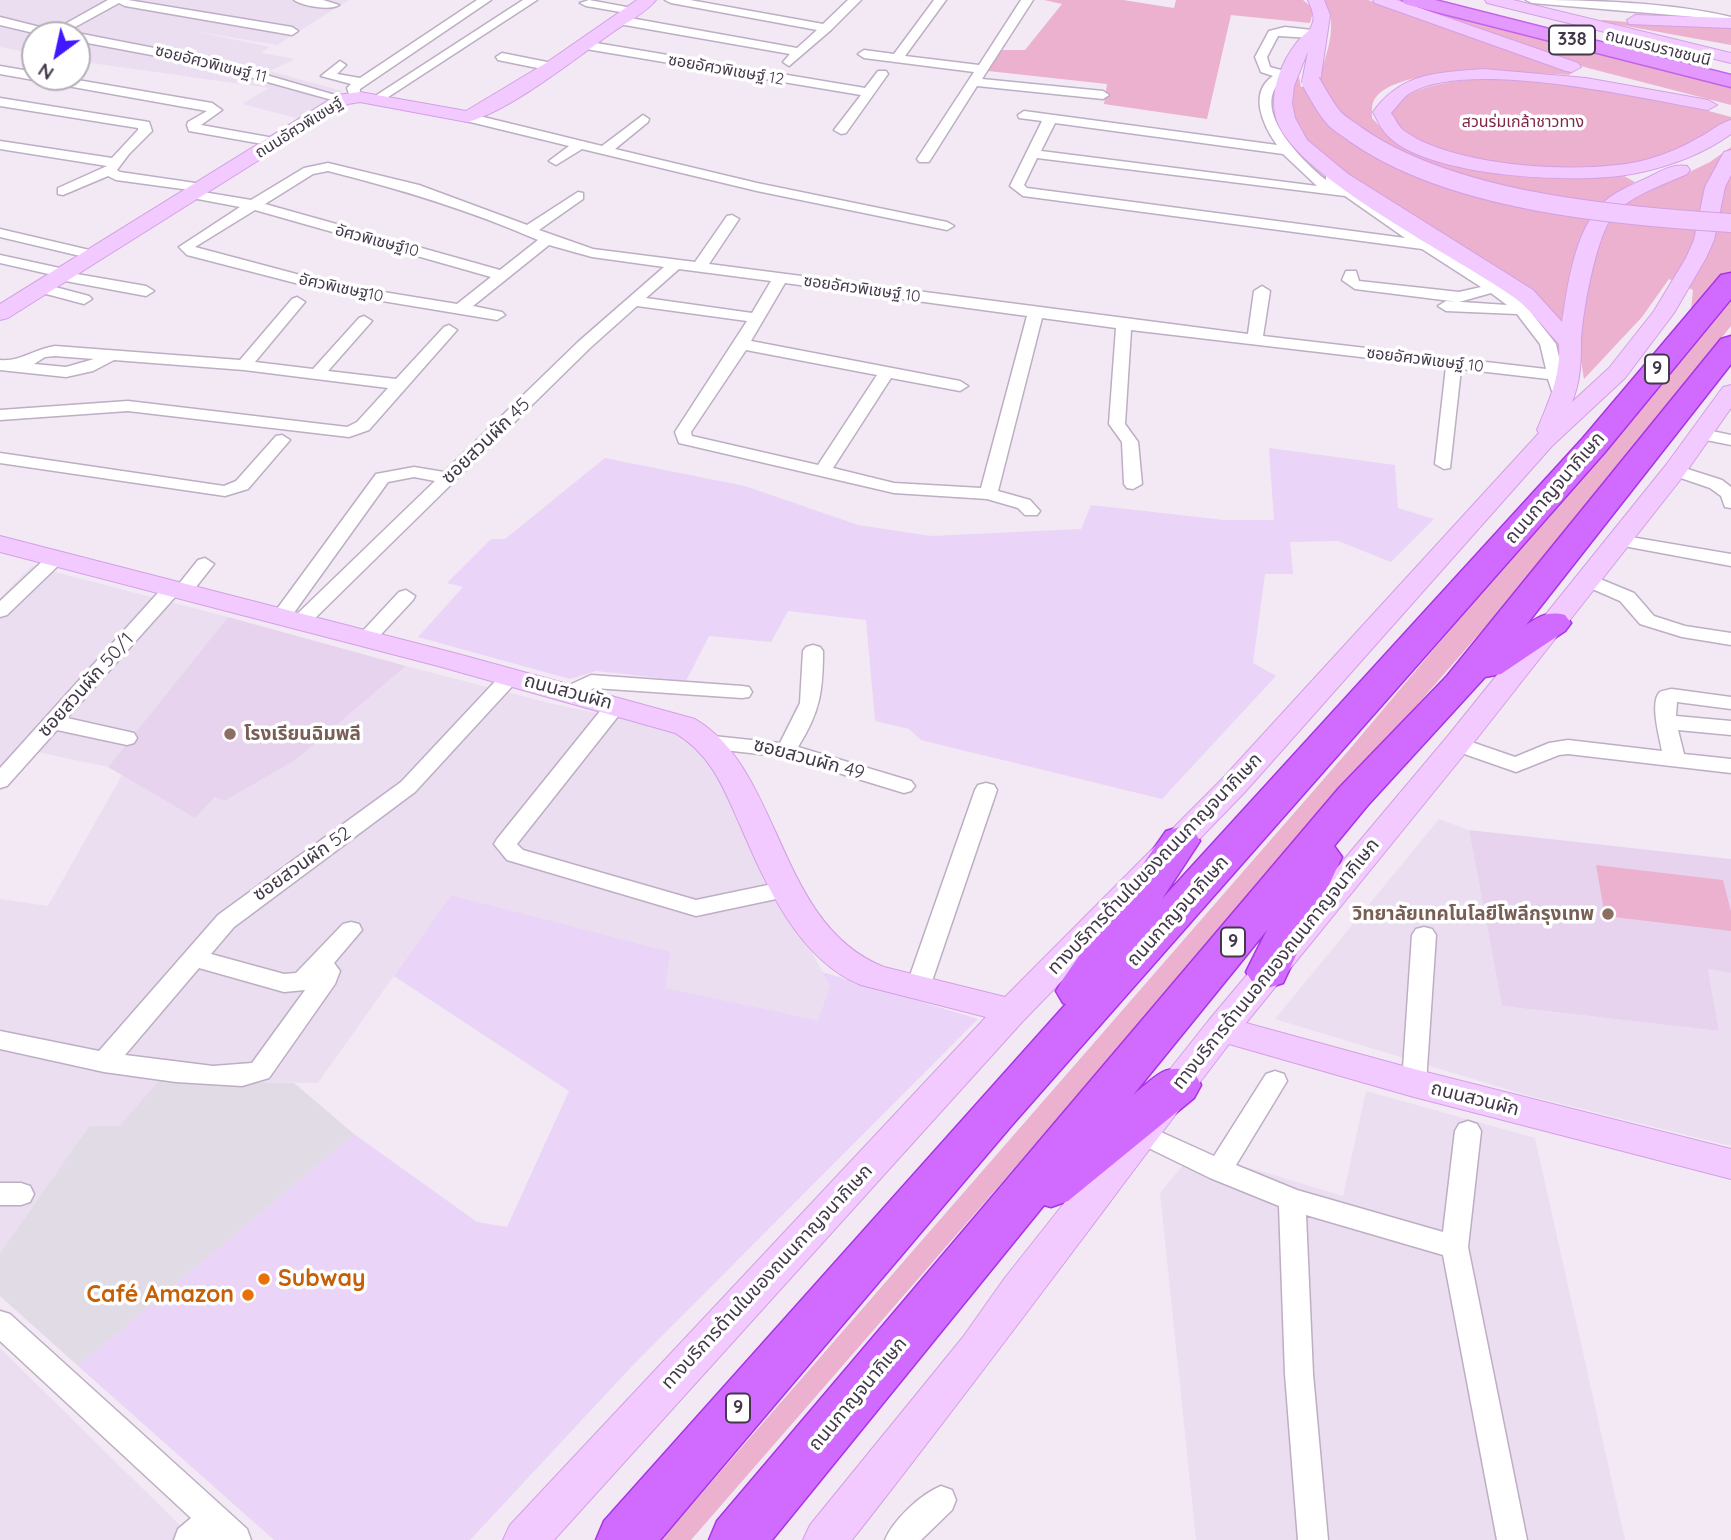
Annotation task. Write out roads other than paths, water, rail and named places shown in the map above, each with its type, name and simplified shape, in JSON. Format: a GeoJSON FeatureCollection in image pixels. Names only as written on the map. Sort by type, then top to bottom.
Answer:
{"type":"FeatureCollection","features":[{"type":"Feature","properties":{"kind":"highway","name":"ถนนกาญจนาภิเษก"},"geometry":{"type":"LineString","coordinates":[[624,1540],[996,1112],[1594,445],[1726,287]]}},
{"type":"Feature","properties":{"kind":"highway","name":"ถนนกาญจนาภิเษก"},"geometry":{"type":"LineString","coordinates":[[737,1540],[1345,807],[1460,684],[1731,345]]}},
{"type":"Feature","properties":{"kind":"highway"},"geometry":{"type":"LineString","coordinates":[[1594,445],[1617,373]]}},
{"type":"Feature","properties":{"kind":"highway"},"geometry":{"type":"LineString","coordinates":[[1460,684],[1553,623]]}},
{"type":"Feature","properties":{"kind":"highway"},"geometry":{"type":"LineString","coordinates":[[1268,972],[1345,807]]}},
{"type":"Feature","properties":{"kind":"highway"},"geometry":{"type":"LineString","coordinates":[[996,1112],[1180,841]]}},
{"type":"Feature","properties":{"kind":"highway"},"geometry":{"type":"LineString","coordinates":[[988,1237],[1178,1085]]}},
{"type":"Feature","properties":{"kind":"highway"},"geometry":{"type":"LineString","coordinates":[[767,1540],[814,1446]]}},
{"type":"Feature","properties":{"kind":"main road"},"geometry":{"type":"LineString","coordinates":[[1316,0],[1322,15],[1316,31],[1311,82],[1326,111],[1352,132],[1398,158],[1448,177],[1567,207],[1643,218],[1731,223]]}},
{"type":"Feature","properties":{"kind":"main road","name":"338"},"geometry":{"type":"LineString","coordinates":[[1381,0],[1546,59],[1731,112]]}},
{"type":"Feature","properties":{"kind":"main road","name":"ถนนบรมราชชนนี"},"geometry":{"type":"LineString","coordinates":[[1412,0],[1731,81]]}},
{"type":"Feature","properties":{"kind":"main road","name":"338"},"geometry":{"type":"LineString","coordinates":[[1431,0],[1731,75]]}},
{"type":"Feature","properties":{"kind":"main road","name":"338"},"geometry":{"type":"LineString","coordinates":[[1452,0],[1731,68]]}},
{"type":"Feature","properties":{"kind":"main road","name":"ถนนบรมราชชนนี"},"geometry":{"type":"LineString","coordinates":[[1462,0],[1731,68]]}},
{"type":"Feature","properties":{"kind":"main road","name":"338"},"geometry":{"type":"LineString","coordinates":[[1513,2],[1633,16],[1731,58]]}},
{"type":"Feature","properties":{"kind":"main road"},"geometry":{"type":"LineString","coordinates":[[467,117],[481,112],[552,67],[633,11]]}},
{"type":"Feature","properties":{"kind":"main road"},"geometry":{"type":"LineString","coordinates":[[1633,16],[1731,22]]}},
{"type":"Feature","properties":{"kind":"main road"},"geometry":{"type":"LineString","coordinates":[[1633,16],[1731,49]]}},
{"type":"Feature","properties":{"kind":"main road"},"geometry":{"type":"LineString","coordinates":[[1316,31],[1300,48],[1284,72],[1282,110],[1292,133],[1314,158],[1525,295],[1570,343]]}},
{"type":"Feature","properties":{"kind":"main road"},"geometry":{"type":"LineString","coordinates":[[1708,105],[1585,82],[1535,76],[1479,75],[1418,84],[1385,104],[1382,112],[1384,121],[1399,137],[1441,155],[1496,167],[1570,174],[1624,170],[1663,161],[1698,147],[1731,126]]}},
{"type":"Feature","properties":{"kind":"main road","name":"ถนนอัศวพิเชษฐ์"},"geometry":{"type":"LineString","coordinates":[[0,313],[197,191],[352,90],[375,100],[467,117]]}},
{"type":"Feature","properties":{"kind":"main road"},"geometry":{"type":"LineString","coordinates":[[1544,440],[1571,373],[1570,343],[1588,252],[1600,219],[1619,201],[1661,178],[1709,158],[1731,155]]}},
{"type":"Feature","properties":{"kind":"main road","name":"ทางบริการด้านในของถนนกาญจนาภิเษก"},"geometry":{"type":"LineString","coordinates":[[525,1540],[1011,1012],[1180,841],[1471,526],[1544,440],[1617,373],[1663,313],[1696,258],[1704,240],[1715,187],[1731,155]]}},
{"type":"Feature","properties":{"kind":"main road"},"geometry":{"type":"LineString","coordinates":[[1709,215],[1723,202],[1731,184]]}},
{"type":"Feature","properties":{"kind":"main road","name":"ทางบริการด้านนอกของถนนกาญจนาภิเษก"},"geometry":{"type":"LineString","coordinates":[[825,1540],[977,1350],[1018,1291],[1221,1029],[1457,744],[1691,451],[1731,392]]}},
{"type":"Feature","properties":{"kind":"main road"},"geometry":{"type":"LineString","coordinates":[[1691,451],[1731,416]]}},
{"type":"Feature","properties":{"kind":"main road","name":"ถนนสวนผัก"},"geometry":{"type":"LineString","coordinates":[[0,544],[616,705],[685,726],[713,743],[724,758],[788,889],[818,936],[849,964],[887,981],[1011,1012]]}},
{"type":"Feature","properties":{"kind":"main road","name":"ถนนสวนผัก"},"geometry":{"type":"LineString","coordinates":[[1221,1029],[1414,1083],[1731,1164]]}},
{"type":"Feature","properties":{"kind":"street"},"geometry":{"type":"LineString","coordinates":[[166,9],[184,0]]}},
{"type":"Feature","properties":{"kind":"street"},"geometry":{"type":"LineString","coordinates":[[300,0],[333,5]]}},
{"type":"Feature","properties":{"kind":"street"},"geometry":{"type":"LineString","coordinates":[[340,65],[327,76],[352,90],[364,72],[376,72],[485,0]]}},
{"type":"Feature","properties":{"kind":"street"},"geometry":{"type":"LineString","coordinates":[[375,100],[531,0]]}},
{"type":"Feature","properties":{"kind":"street"},"geometry":{"type":"LineString","coordinates":[[671,0],[827,28]]}},
{"type":"Feature","properties":{"kind":"street"},"geometry":{"type":"LineString","coordinates":[[834,0],[853,2]]}},
{"type":"Feature","properties":{"kind":"street"},"geometry":{"type":"LineString","coordinates":[[897,58],[940,0]]}},
{"type":"Feature","properties":{"kind":"street"},"geometry":{"type":"LineString","coordinates":[[923,159],[1027,0]]}},
{"type":"Feature","properties":{"kind":"street"},"geometry":{"type":"LineString","coordinates":[[84,21],[121,1],[292,31]]}},
{"type":"Feature","properties":{"kind":"street"},"geometry":{"type":"LineString","coordinates":[[1696,14],[1699,1]]}},
{"type":"Feature","properties":{"kind":"street"},"geometry":{"type":"LineString","coordinates":[[773,79],[853,2]]}},
{"type":"Feature","properties":{"kind":"street"},"geometry":{"type":"LineString","coordinates":[[1513,2],[1633,16]]}},
{"type":"Feature","properties":{"kind":"street"},"geometry":{"type":"LineString","coordinates":[[586,3],[633,11],[799,52]]}},
{"type":"Feature","properties":{"kind":"street"},"geometry":{"type":"LineString","coordinates":[[1675,18],[1696,14],[1731,22]]}},
{"type":"Feature","properties":{"kind":"street"},"geometry":{"type":"LineString","coordinates":[[0,21],[21,27]]}},
{"type":"Feature","properties":{"kind":"street"},"geometry":{"type":"LineString","coordinates":[[1284,72],[1265,69],[1261,57],[1273,34],[1285,31],[1316,31]]}},
{"type":"Feature","properties":{"kind":"street","name":"ซอยอัศวพิเชษฐ์ 11"},"geometry":{"type":"LineString","coordinates":[[91,40],[352,90]]}},
{"type":"Feature","properties":{"kind":"street","name":"ซอยอัศวพิเชษฐ์ 12"},"geometry":{"type":"LineString","coordinates":[[584,45],[773,79],[868,92]]}},
{"type":"Feature","properties":{"kind":"street"},"geometry":{"type":"LineString","coordinates":[[864,54],[980,69]]}},
{"type":"Feature","properties":{"kind":"street"},"geometry":{"type":"LineString","coordinates":[[502,57],[552,67]]}},
{"type":"Feature","properties":{"kind":"street"},"geometry":{"type":"LineString","coordinates":[[0,71],[21,74]]}},
{"type":"Feature","properties":{"kind":"street"},"geometry":{"type":"LineString","coordinates":[[1284,72],[1271,84],[1266,97],[1267,110],[1276,135],[1287,150],[1312,177],[1363,205],[1494,288],[1521,309],[1532,320],[1548,345],[1561,401]]}},
{"type":"Feature","properties":{"kind":"street"},"geometry":{"type":"LineString","coordinates":[[841,130],[882,74]]}},
{"type":"Feature","properties":{"kind":"street"},"geometry":{"type":"LineString","coordinates":[[973,82],[1102,95]]}},
{"type":"Feature","properties":{"kind":"street"},"geometry":{"type":"LineString","coordinates":[[91,86],[207,106],[216,110],[193,125],[194,128],[274,142]]}},
{"type":"Feature","properties":{"kind":"street"},"geometry":{"type":"LineString","coordinates":[[0,102],[144,125],[145,131],[124,150],[112,167],[63,191]]}},
{"type":"Feature","properties":{"kind":"street"},"geometry":{"type":"LineString","coordinates":[[1024,115],[1287,150]]}},
{"type":"Feature","properties":{"kind":"street"},"geometry":{"type":"LineString","coordinates":[[467,117],[579,145],[605,156],[947,226]]}},
{"type":"Feature","properties":{"kind":"street"},"geometry":{"type":"LineString","coordinates":[[605,156],[643,119]]}},
{"type":"Feature","properties":{"kind":"street"},"geometry":{"type":"LineString","coordinates":[[1050,119],[1017,186],[1023,192],[1426,246]]}},
{"type":"Feature","properties":{"kind":"street"},"geometry":{"type":"LineString","coordinates":[[0,145],[112,167]]}},
{"type":"Feature","properties":{"kind":"street"},"geometry":{"type":"LineString","coordinates":[[556,161],[579,145]]}},
{"type":"Feature","properties":{"kind":"street"},"geometry":{"type":"LineString","coordinates":[[1034,154],[1340,193]]}},
{"type":"Feature","properties":{"kind":"street"},"geometry":{"type":"LineString","coordinates":[[1314,158],[1363,205]]}},
{"type":"Feature","properties":{"kind":"street"},"geometry":{"type":"LineString","coordinates":[[112,167],[116,176],[253,205]]}},
{"type":"Feature","properties":{"kind":"street","name":"ซอยอัศวพิเชษฐ์ 10"},"geometry":{"type":"LineString","coordinates":[[188,250],[187,245],[309,171],[328,167],[414,188],[592,253],[1124,324],[1554,375]]}},
{"type":"Feature","properties":{"kind":"street"},"geometry":{"type":"LineString","coordinates":[[528,230],[578,196]]}},
{"type":"Feature","properties":{"kind":"street","name":"อัศวพิเชษฐ์10"},"geometry":{"type":"LineString","coordinates":[[253,205],[502,275]]}},
{"type":"Feature","properties":{"kind":"street"},"geometry":{"type":"LineString","coordinates":[[699,268],[732,219]]}},
{"type":"Feature","properties":{"kind":"street"},"geometry":{"type":"LineString","coordinates":[[0,233],[93,255]]}},
{"type":"Feature","properties":{"kind":"street"},"geometry":{"type":"LineString","coordinates":[[460,309],[548,239]]}},
{"type":"Feature","properties":{"kind":"street","name":"อัศวพิเชษฐ10"},"geometry":{"type":"LineString","coordinates":[[188,250],[334,288],[497,315]]}},
{"type":"Feature","properties":{"kind":"street"},"geometry":{"type":"LineString","coordinates":[[0,259],[62,275],[146,291]]}},
{"type":"Feature","properties":{"kind":"street","name":"ซอยสวนผัก 45"},"geometry":{"type":"LineString","coordinates":[[290,619],[449,478],[584,345],[676,265]]}},
{"type":"Feature","properties":{"kind":"street"},"geometry":{"type":"LineString","coordinates":[[1351,274],[1349,281],[1356,285],[1440,296],[1460,296],[1494,288]]}},
{"type":"Feature","properties":{"kind":"street"},"geometry":{"type":"LineString","coordinates":[[780,278],[742,344],[683,432],[685,439],[894,488],[988,494],[1018,502],[1031,510]]}},
{"type":"Feature","properties":{"kind":"street"},"geometry":{"type":"LineString","coordinates":[[40,288],[84,299]]}},
{"type":"Feature","properties":{"kind":"street"},"geometry":{"type":"LineString","coordinates":[[1255,339],[1262,291]]}},
{"type":"Feature","properties":{"kind":"street"},"geometry":{"type":"LineString","coordinates":[[634,301],[757,318]]}},
{"type":"Feature","properties":{"kind":"street"},"geometry":{"type":"LineString","coordinates":[[244,365],[297,302]]}},
{"type":"Feature","properties":{"kind":"street"},"geometry":{"type":"LineString","coordinates":[[1443,306],[1491,310],[1521,309]]}},
{"type":"Feature","properties":{"kind":"street"},"geometry":{"type":"LineString","coordinates":[[988,494],[1036,312]]}},
{"type":"Feature","properties":{"kind":"street"},"geometry":{"type":"LineString","coordinates":[[317,374],[364,321]]}},
{"type":"Feature","properties":{"kind":"street"},"geometry":{"type":"LineString","coordinates":[[1124,324],[1117,424],[1130,442],[1133,484]]}},
{"type":"Feature","properties":{"kind":"street"},"geometry":{"type":"LineString","coordinates":[[0,415],[128,406],[349,432],[363,426],[449,330]]}},
{"type":"Feature","properties":{"kind":"street"},"geometry":{"type":"LineString","coordinates":[[742,344],[960,386]]}},
{"type":"Feature","properties":{"kind":"street"},"geometry":{"type":"LineString","coordinates":[[0,365],[81,371],[93,368],[111,355],[244,365],[401,384]]}},
{"type":"Feature","properties":{"kind":"street"},"geometry":{"type":"LineString","coordinates":[[1444,464],[1454,363]]}},
{"type":"Feature","properties":{"kind":"street"},"geometry":{"type":"LineString","coordinates":[[823,470],[886,373]]}},
{"type":"Feature","properties":{"kind":"street"},"geometry":{"type":"LineString","coordinates":[[0,458],[225,491],[242,485],[282,440]]}},
{"type":"Feature","properties":{"kind":"street"},"geometry":{"type":"LineString","coordinates":[[1731,440],[1691,451],[1716,484],[1729,494],[1731,503]]}},
{"type":"Feature","properties":{"kind":"street"},"geometry":{"type":"LineString","coordinates":[[290,619],[382,478],[405,472],[449,478]]}},
{"type":"Feature","properties":{"kind":"street"},"geometry":{"type":"LineString","coordinates":[[1619,540],[1731,560]]}},
{"type":"Feature","properties":{"kind":"street"},"geometry":{"type":"LineString","coordinates":[[0,611],[55,559]]}},
{"type":"Feature","properties":{"kind":"street","name":"ซอยสวนผัก 50/1"},"geometry":{"type":"LineString","coordinates":[[0,781],[177,590],[205,564]]}},
{"type":"Feature","properties":{"kind":"street"},"geometry":{"type":"LineString","coordinates":[[1588,580],[1627,597],[1647,620],[1682,631],[1731,639]]}},
{"type":"Feature","properties":{"kind":"street"},"geometry":{"type":"LineString","coordinates":[[366,639],[407,596]]}},
{"type":"Feature","properties":{"kind":"street"},"geometry":{"type":"LineString","coordinates":[[786,750],[808,715],[813,699],[813,651]]}},
{"type":"Feature","properties":{"kind":"street","name":"ซอยสวนผัก 52"},"geometry":{"type":"LineString","coordinates":[[104,1062],[193,957],[239,909],[408,787],[510,677]]}},
{"type":"Feature","properties":{"kind":"street"},"geometry":{"type":"LineString","coordinates":[[570,693],[591,681],[742,692]]}},
{"type":"Feature","properties":{"kind":"street"},"geometry":{"type":"LineString","coordinates":[[1675,761],[1666,722],[1665,699],[1669,695],[1731,703]]}},
{"type":"Feature","properties":{"kind":"street"},"geometry":{"type":"LineString","coordinates":[[616,705],[505,844],[506,847],[520,856],[696,908],[788,889]]}},
{"type":"Feature","properties":{"kind":"street"},"geometry":{"type":"LineString","coordinates":[[53,722],[127,738]]}},
{"type":"Feature","properties":{"kind":"street"},"geometry":{"type":"LineString","coordinates":[[1666,722],[1731,728]]}},
{"type":"Feature","properties":{"kind":"street","name":"ซอยสวนผัก 49"},"geometry":{"type":"LineString","coordinates":[[713,743],[749,742],[786,750],[904,786]]}},
{"type":"Feature","properties":{"kind":"street"},"geometry":{"type":"LineString","coordinates":[[1457,744],[1516,765],[1561,747],[1731,766]]}},
{"type":"Feature","properties":{"kind":"street"},"geometry":{"type":"LineString","coordinates":[[918,987],[986,790]]}},
{"type":"Feature","properties":{"kind":"street"},"geometry":{"type":"LineString","coordinates":[[193,957],[284,984],[302,982],[351,930]]}},
{"type":"Feature","properties":{"kind":"street"},"geometry":{"type":"LineString","coordinates":[[1414,1083],[1424,935]]}},
{"type":"Feature","properties":{"kind":"street"},"geometry":{"type":"LineString","coordinates":[[0,1040],[104,1062],[179,1072],[247,1077],[258,1073],[327,978],[328,971],[320,963]]}},
{"type":"Feature","properties":{"kind":"street"},"geometry":{"type":"LineString","coordinates":[[1219,1170],[1275,1080]]}},
{"type":"Feature","properties":{"kind":"street"},"geometry":{"type":"LineString","coordinates":[[1468,1131],[1455,1247],[1512,1540]]}},
{"type":"Feature","properties":{"kind":"street"},"geometry":{"type":"LineString","coordinates":[[1142,1133],[1219,1170],[1292,1200],[1455,1247]]}},
{"type":"Feature","properties":{"kind":"street"},"geometry":{"type":"LineString","coordinates":[[1292,1200],[1299,1374],[1313,1540]]}},
{"type":"Feature","properties":{"kind":"street"},"geometry":{"type":"LineString","coordinates":[[0,1324],[236,1540]]}},
{"type":"Feature","properties":{"kind":"street"},"geometry":{"type":"LineString","coordinates":[[900,1540],[941,1500]]}},
{"type":"Feature","properties":{"kind":"street"},"geometry":{"type":"LineString","coordinates":[[189,1540],[213,1517]]}},
{"type":"Feature","properties":{"kind":"place","name":"โรงเรียนฉิมพลี"},"geometry":{"type":"Point","coordinates":[230,734]}},
{"type":"Feature","properties":{"kind":"place","name":"วิทยาลัยเทคโนโลยีโพลีกรุงเทพ"},"geometry":{"type":"Point","coordinates":[1608,914]}},
{"type":"Feature","properties":{"kind":"place","name":"Subway"},"geometry":{"type":"Point","coordinates":[264,1279]}},
{"type":"Feature","properties":{"kind":"place","name":"Café Amazon"},"geometry":{"type":"Point","coordinates":[248,1295]}},
{"type":"Feature","properties":{"kind":"park label","name":"สวนร่มเกล้าชาวทาง"},"geometry":{"type":"Point","coordinates":[1523,122]}}]}
